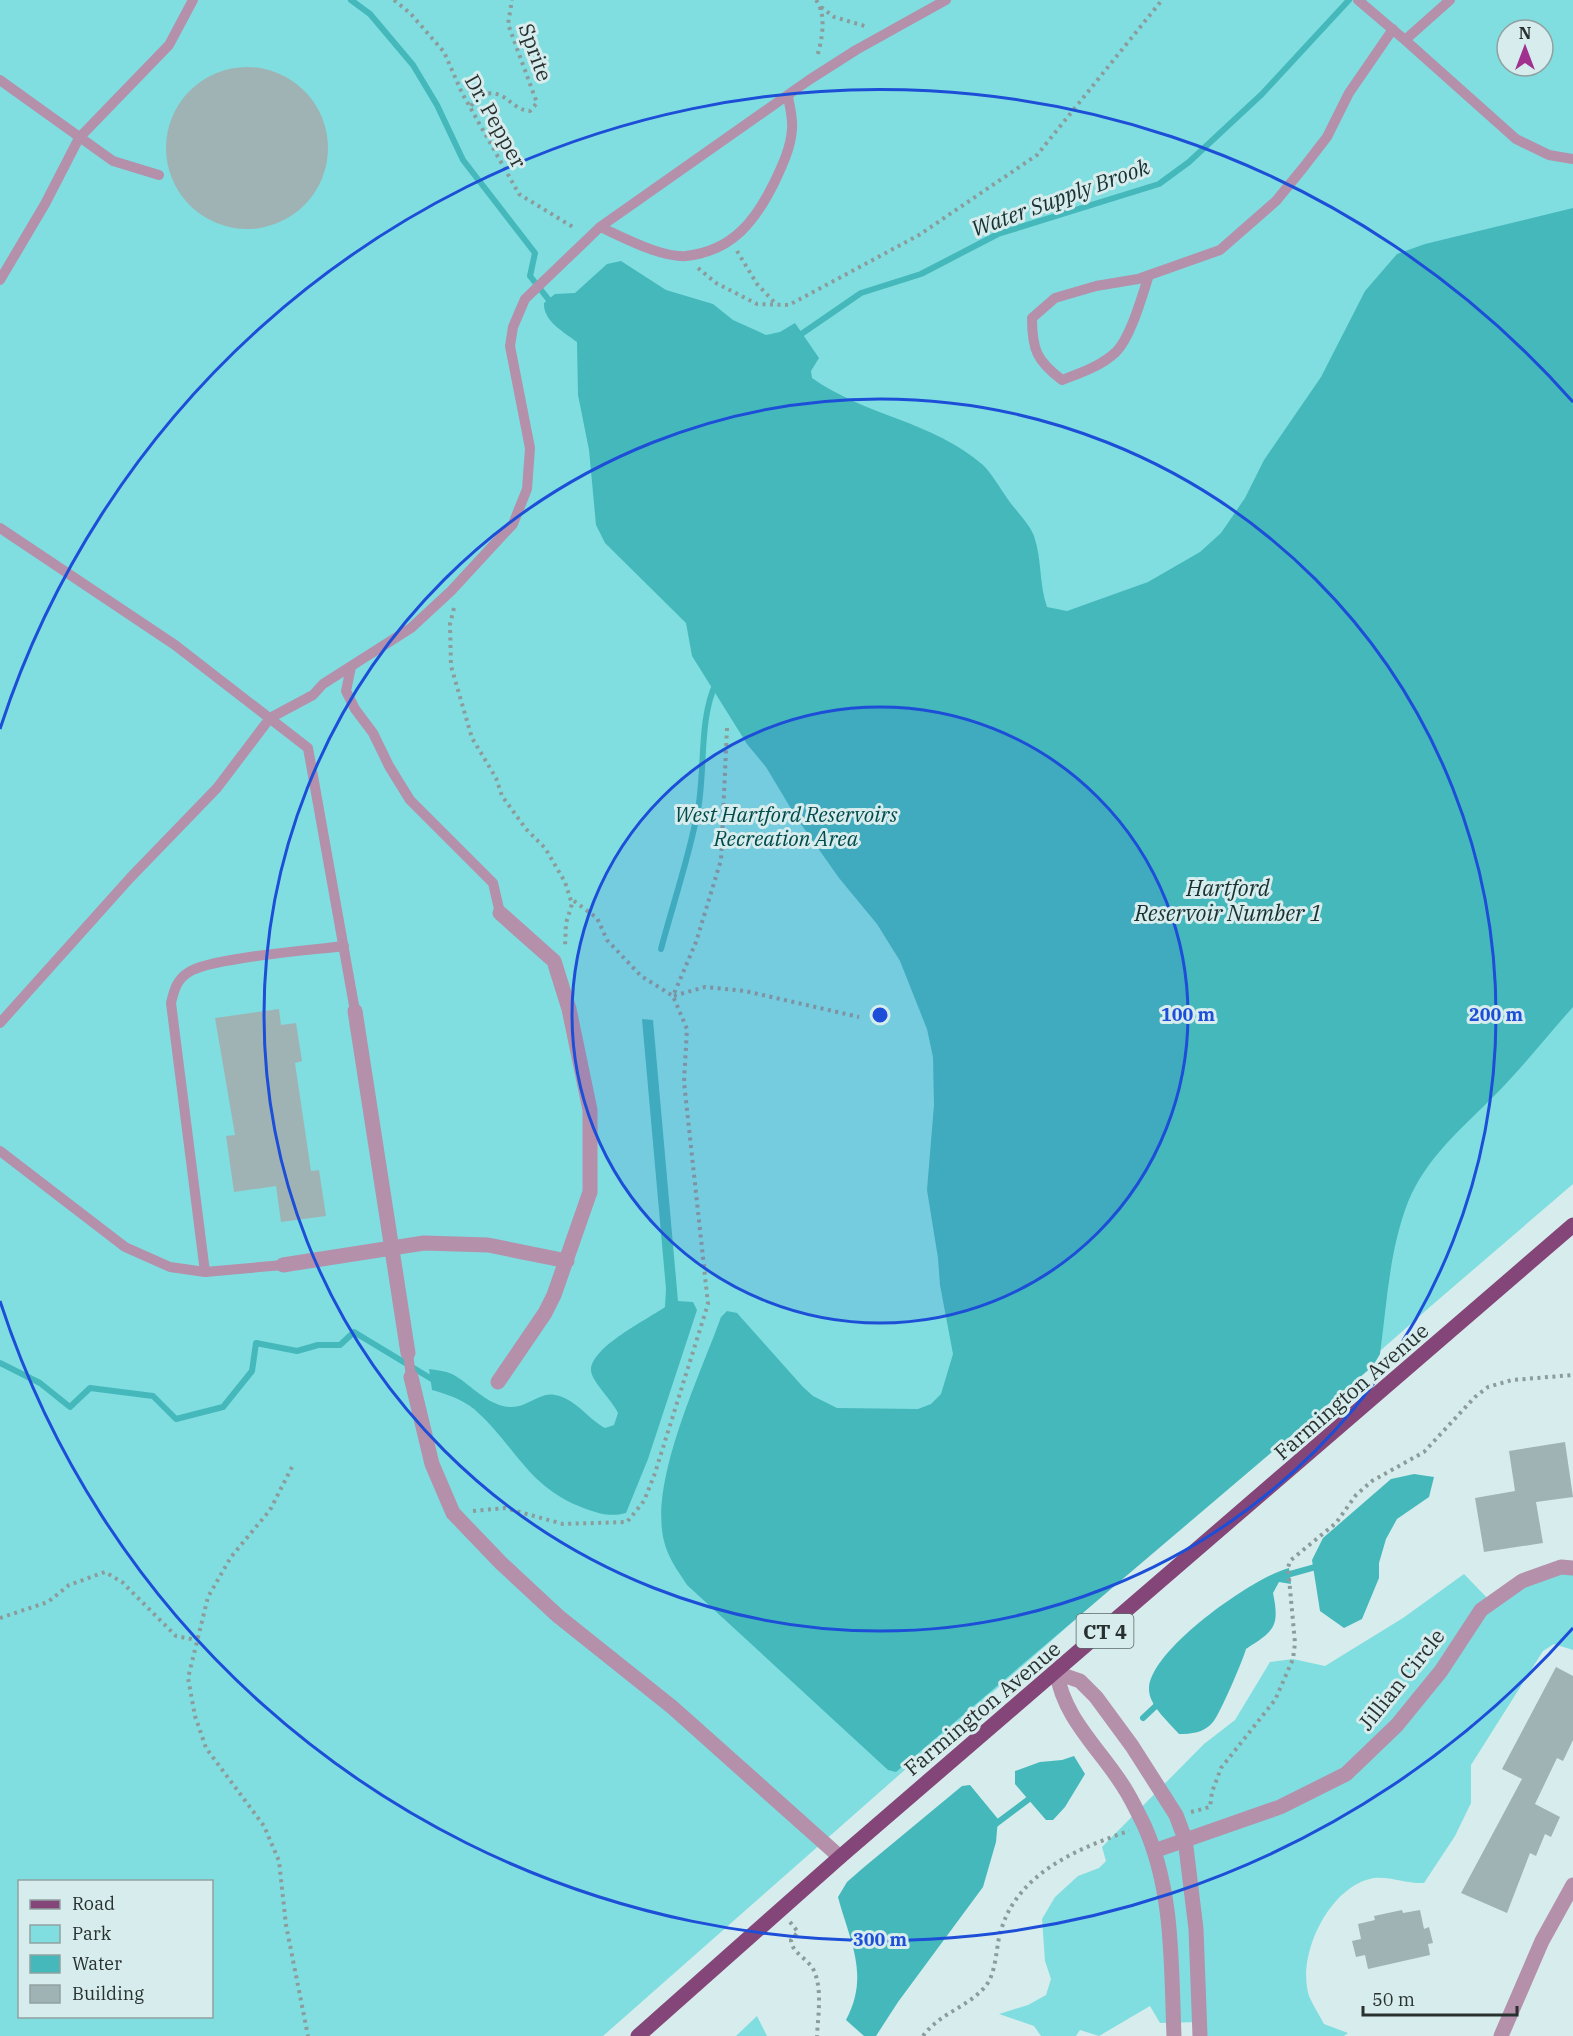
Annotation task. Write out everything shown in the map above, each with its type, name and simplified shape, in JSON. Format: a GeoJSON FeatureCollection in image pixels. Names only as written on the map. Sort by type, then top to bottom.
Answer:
{"type":"FeatureCollection","features":[{"type":"Feature","properties":{"kind":"main road","name":"Farmington Avenue"},"geometry":{"type":"LineString","coordinates":[[638,2036],[840,1857],[1573,1225]]}},
{"type":"Feature","properties":{"kind":"street"},"geometry":{"type":"LineString","coordinates":[[498,1382],[545,1313],[567,1261],[590,1192],[590,1110],[569,1009],[554,961],[500,913]]}},
{"type":"Feature","properties":{"kind":"street"},"geometry":{"type":"LineString","coordinates":[[355,1011],[408,1353]]}},
{"type":"Feature","properties":{"kind":"street"},"geometry":{"type":"LineString","coordinates":[[283,1265],[424,1243],[488,1245],[567,1261]]}},
{"type":"Feature","properties":{"kind":"street"},"geometry":{"type":"LineString","coordinates":[[411,1377],[432,1464],[453,1513],[501,1563],[558,1616],[672,1707],[840,1857]]}},
{"type":"Feature","properties":{"kind":"street","name":"Jillian Circle"},"geometry":{"type":"LineString","coordinates":[[1154,1851],[1280,1807],[1346,1774],[1397,1725],[1441,1671],[1480,1610],[1522,1581],[1561,1567],[1573,1568]]}},
{"type":"Feature","properties":{"kind":"street"},"geometry":{"type":"LineString","coordinates":[[1174,2036],[1166,1895],[1154,1851],[1126,1790],[1067,1706],[1059,1690],[1057,1672],[1080,1681],[1096,1697],[1132,1746],[1176,1815],[1185,1839],[1196,1929],[1200,2036]]}},
{"type":"Feature","properties":{"kind":"street"},"geometry":{"type":"LineString","coordinates":[[1501,2036],[1542,1941],[1573,1885]]}},
{"type":"Feature","properties":{"kind":"lane"},"geometry":{"type":"LineString","coordinates":[[0,280],[45,204],[79,138],[169,45],[193,0]]}},
{"type":"Feature","properties":{"kind":"lane"},"geometry":{"type":"LineString","coordinates":[[0,1023],[123,886],[217,788],[270,718],[313,694],[323,684],[411,628],[451,591],[513,524],[527,489],[530,448],[510,346],[513,327],[525,299],[600,227],[788,97],[809,80],[946,0]]}},
{"type":"Feature","properties":{"kind":"lane"},"geometry":{"type":"LineString","coordinates":[[1358,0],[1516,139],[1549,155],[1573,159]]}},
{"type":"Feature","properties":{"kind":"lane"},"geometry":{"type":"LineString","coordinates":[[1405,40],[1450,0]]}},
{"type":"Feature","properties":{"kind":"lane"},"geometry":{"type":"LineString","coordinates":[[1149,275],[1140,302],[1117,351],[1093,368],[1062,380],[1045,367],[1032,344],[1032,318],[1055,298],[1096,286],[1149,275],[1220,250],[1276,201],[1327,137],[1349,93],[1393,29]]}},
{"type":"Feature","properties":{"kind":"lane"},"geometry":{"type":"LineString","coordinates":[[0,80],[19,91],[79,138],[113,161],[159,175]]}},
{"type":"Feature","properties":{"kind":"lane"},"geometry":{"type":"LineString","coordinates":[[600,227],[647,248],[684,256],[716,250],[733,239],[758,214],[786,158],[792,128],[788,97]]}},
{"type":"Feature","properties":{"kind":"lane"},"geometry":{"type":"LineString","coordinates":[[0,528],[174,645],[308,748],[355,1011]]}},
{"type":"Feature","properties":{"kind":"lane"},"geometry":{"type":"LineString","coordinates":[[351,667],[346,691],[355,709],[374,733],[388,766],[410,800],[493,883],[500,913]]}},
{"type":"Feature","properties":{"kind":"lane"},"geometry":{"type":"LineString","coordinates":[[205,1272],[171,1003],[174,988],[190,971],[212,964],[344,946]]}},
{"type":"Feature","properties":{"kind":"lane"},"geometry":{"type":"LineString","coordinates":[[0,1151],[125,1247],[170,1267],[205,1272],[283,1265]]}},
{"type":"Feature","properties":{"kind":"lane"},"geometry":{"type":"LineString","coordinates":[[408,1353],[411,1377]]}},
{"type":"Feature","properties":{"kind":"path","name":"Dr. Pepper"},"geometry":{"type":"LineString","coordinates":[[393,0],[410,13],[444,52],[519,194],[589,238]]}},
{"type":"Feature","properties":{"kind":"path","name":"Sprite"},"geometry":{"type":"LineString","coordinates":[[470,104],[477,96],[491,93],[505,96],[523,111],[530,111],[537,103],[508,24],[512,0]]}},
{"type":"Feature","properties":{"kind":"path"},"geometry":{"type":"LineString","coordinates":[[816,0],[834,17],[850,24],[886,28],[899,26]]}},
{"type":"Feature","properties":{"kind":"path"},"geometry":{"type":"LineString","coordinates":[[684,256],[716,283],[757,304],[789,305],[919,235],[1037,155],[1162,0]]}},
{"type":"Feature","properties":{"kind":"path"},"geometry":{"type":"LineString","coordinates":[[809,80],[822,39],[821,6]]}},
{"type":"Feature","properties":{"kind":"path"},"geometry":{"type":"LineString","coordinates":[[733,239],[740,258],[757,284],[777,305]]}},
{"type":"Feature","properties":{"kind":"path"},"geometry":{"type":"LineString","coordinates":[[455,606],[450,624],[451,666],[472,738],[496,778],[502,796],[557,866],[572,904],[566,923],[566,944],[558,974]]}},
{"type":"Feature","properties":{"kind":"path"},"geometry":{"type":"LineString","coordinates":[[673,996],[696,942],[721,860],[727,728]]}},
{"type":"Feature","properties":{"kind":"path"},"geometry":{"type":"LineString","coordinates":[[453,1513],[505,1508],[563,1524],[627,1522],[644,1501],[708,1304],[684,1082],[687,1029],[673,996],[640,976],[607,940],[597,918],[570,897]]}},
{"type":"Feature","properties":{"kind":"path"},"geometry":{"type":"LineString","coordinates":[[673,996],[705,987],[745,991],[859,1017]]}},
{"type":"Feature","properties":{"kind":"path"},"geometry":{"type":"LineString","coordinates":[[1290,1585],[1288,1567],[1291,1560],[1336,1523],[1356,1495],[1372,1481],[1424,1452],[1475,1397],[1488,1387],[1512,1380],[1573,1375]]}},
{"type":"Feature","properties":{"kind":"path"},"geometry":{"type":"LineString","coordinates":[[292,1467],[270,1510],[231,1557],[208,1596],[188,1678],[195,1716],[206,1748],[264,1826],[279,1862],[286,1925],[308,2036]]}},
{"type":"Feature","properties":{"kind":"path"},"geometry":{"type":"LineString","coordinates":[[0,1618],[48,1602],[69,1585],[105,1572],[122,1582],[176,1636],[196,1640]]}},
{"type":"Feature","properties":{"kind":"path"},"geometry":{"type":"LineString","coordinates":[[781,1909],[798,1932],[790,1940],[791,1947],[814,1971],[818,1986],[817,2036]]}},
{"type":"Feature","properties":{"kind":"green space","name":"West Hartford Reservoirs Recreation Area"},"geometry":{"type":"Polygon","coordinates":[[[0,0],[1573,0],[1573,1184],[1431,1306],[603,2036],[0,2036],[0,0]]]}},
{"type":"Feature","properties":{"kind":"green space"},"geometry":{"type":"Polygon","coordinates":[[[1573,1568],[1573,1650],[1554,1644],[1543,1651],[1471,1765],[1471,1803],[1455,1836],[1424,1883],[1374,1878],[1358,1883],[1343,1894],[1320,1924],[1307,1961],[1306,1979],[1309,1996],[1324,2024],[1348,2033],[1344,2036],[1200,2036],[1199,2022],[1160,2023],[1150,2006],[1099,2036],[1080,2030],[1076,2036],[1041,2036],[1034,2026],[999,2014],[1028,2005],[1046,1995],[1051,1979],[1045,1961],[1042,1919],[1055,1897],[1078,1876],[1099,1868],[1106,1861],[1102,1847],[1204,1744],[1235,1720],[1270,1662],[1293,1659],[1325,1666],[1403,1618],[1464,1574],[1491,1602],[1522,1581],[1573,1568]]]}},
{"type":"Feature","properties":{"kind":"green space"},"geometry":{"type":"Polygon","coordinates":[[[757,2016],[767,2036],[736,2036],[757,2016]]]}},
{"type":"Feature","properties":{"kind":"water","name":"Hartford Reservoir Number 1"},"geometry":{"type":"Polygon","coordinates":[[[1573,208],[1573,1007],[1504,1085],[1446,1144],[1416,1186],[1408,1202],[1397,1239],[1380,1354],[1373,1366],[896,1772],[888,1770],[687,1585],[666,1547],[661,1517],[670,1459],[679,1429],[721,1317],[727,1311],[737,1313],[813,1396],[837,1408],[918,1409],[931,1404],[941,1394],[953,1354],[940,1285],[927,1190],[934,1105],[933,1057],[927,1029],[900,961],[877,924],[839,878],[796,817],[766,767],[747,744],[692,656],[686,623],[605,543],[596,525],[589,450],[578,395],[577,342],[551,321],[544,303],[555,294],[575,293],[607,264],[621,261],[666,290],[713,304],[733,320],[766,335],[780,332],[795,323],[819,358],[811,371],[812,378],[854,401],[943,438],[983,465],[1032,531],[1047,607],[1067,611],[1148,582],[1200,552],[1221,533],[1245,498],[1264,460],[1321,377],[1365,291],[1397,254],[1425,244],[1573,208]]]}},
{"type":"Feature","properties":{"kind":"water"},"geometry":{"type":"Polygon","coordinates":[[[642,1019],[653,1020],[678,1301],[693,1302],[697,1310],[648,1459],[626,1513],[610,1515],[586,1509],[550,1490],[536,1478],[489,1423],[474,1409],[448,1395],[432,1390],[429,1369],[452,1374],[496,1404],[518,1406],[543,1396],[555,1395],[569,1400],[605,1428],[614,1425],[618,1413],[592,1374],[593,1361],[610,1343],[665,1307],[666,1289],[642,1019]]]}},
{"type":"Feature","properties":{"kind":"water"},"geometry":{"type":"Polygon","coordinates":[[[1414,1474],[1434,1477],[1429,1497],[1397,1519],[1386,1539],[1379,1563],[1379,1578],[1362,1619],[1344,1628],[1320,1611],[1312,1560],[1323,1538],[1391,1479],[1414,1474]]]}},
{"type":"Feature","properties":{"kind":"water"},"geometry":{"type":"Polygon","coordinates":[[[1289,1568],[1291,1584],[1279,1582],[1273,1593],[1276,1614],[1273,1627],[1246,1649],[1231,1687],[1213,1722],[1201,1731],[1179,1734],[1152,1701],[1149,1688],[1154,1672],[1185,1635],[1207,1617],[1253,1585],[1289,1568]]]}},
{"type":"Feature","properties":{"kind":"water"},"geometry":{"type":"Polygon","coordinates":[[[1074,1756],[1085,1774],[1065,1807],[1053,1820],[1046,1820],[1015,1784],[1015,1771],[1040,1762],[1062,1760],[1074,1756]]]}},
{"type":"Feature","properties":{"kind":"water"},"geometry":{"type":"Polygon","coordinates":[[[970,1785],[998,1819],[996,1842],[983,1887],[898,2002],[876,2036],[864,2036],[846,2020],[857,1988],[857,1973],[856,1958],[838,1897],[847,1882],[863,1868],[962,1786],[970,1785]]]}},
{"type":"Feature","properties":{"kind":"building"},"geometry":{"type":"Polygon","coordinates":[[[247,67],[263,68],[278,73],[304,91],[322,117],[327,132],[327,164],[322,179],[304,205],[278,223],[263,228],[247,229],[231,228],[216,223],[190,205],[172,179],[167,164],[166,148],[167,132],[172,117],[190,91],[216,73],[231,68],[247,67]]]}},
{"type":"Feature","properties":{"kind":"building"},"geometry":{"type":"Polygon","coordinates":[[[279,1009],[281,1025],[296,1023],[302,1061],[295,1063],[311,1171],[319,1170],[326,1216],[281,1222],[276,1186],[234,1192],[226,1136],[235,1135],[215,1018],[279,1009]]]}},
{"type":"Feature","properties":{"kind":"building"},"geometry":{"type":"Polygon","coordinates":[[[1565,1442],[1573,1497],[1536,1502],[1543,1543],[1484,1552],[1475,1498],[1515,1491],[1509,1451],[1565,1442]]]}},
{"type":"Feature","properties":{"kind":"building"},"geometry":{"type":"Polygon","coordinates":[[[1556,1667],[1573,1676],[1573,1740],[1563,1761],[1557,1758],[1535,1804],[1560,1817],[1551,1837],[1545,1834],[1536,1856],[1530,1853],[1507,1913],[1461,1893],[1522,1779],[1502,1769],[1556,1667]]]}},
{"type":"Feature","properties":{"kind":"building"},"geometry":{"type":"Polygon","coordinates":[[[1402,1910],[1403,1913],[1420,1910],[1424,1929],[1429,1927],[1433,1943],[1428,1944],[1430,1955],[1368,1969],[1365,1955],[1356,1957],[1352,1941],[1361,1939],[1358,1924],[1375,1920],[1374,1916],[1402,1910]]]}},
{"type":"Feature","properties":{"kind":"waterway"},"geometry":{"type":"LineString","coordinates":[[351,0],[370,14],[413,65],[437,105],[463,160],[535,253],[530,276],[552,304]]}},
{"type":"Feature","properties":{"kind":"waterway","name":"Water Supply Brook"},"geometry":{"type":"LineString","coordinates":[[797,337],[861,293],[921,274],[998,234],[1159,184],[1189,162],[1262,94],[1349,0]]}},
{"type":"Feature","properties":{"kind":"waterway"},"geometry":{"type":"LineString","coordinates":[[661,949],[697,815],[704,730],[710,698],[716,683]]}},
{"type":"Feature","properties":{"kind":"waterway"},"geometry":{"type":"LineString","coordinates":[[0,1363],[40,1383],[70,1407],[90,1388],[153,1396],[176,1419],[223,1407],[252,1371],[256,1343],[297,1351],[318,1345],[340,1345],[354,1332],[435,1381]]}},
{"type":"Feature","properties":{"kind":"waterway"},"geometry":{"type":"LineString","coordinates":[[1283,1576],[1319,1566]]}},
{"type":"Feature","properties":{"kind":"waterway"},"geometry":{"type":"LineString","coordinates":[[1143,1718],[1160,1702]]}},
{"type":"Feature","properties":{"kind":"waterway"},"geometry":{"type":"LineString","coordinates":[[993,1826],[1033,1796]]}}]}
